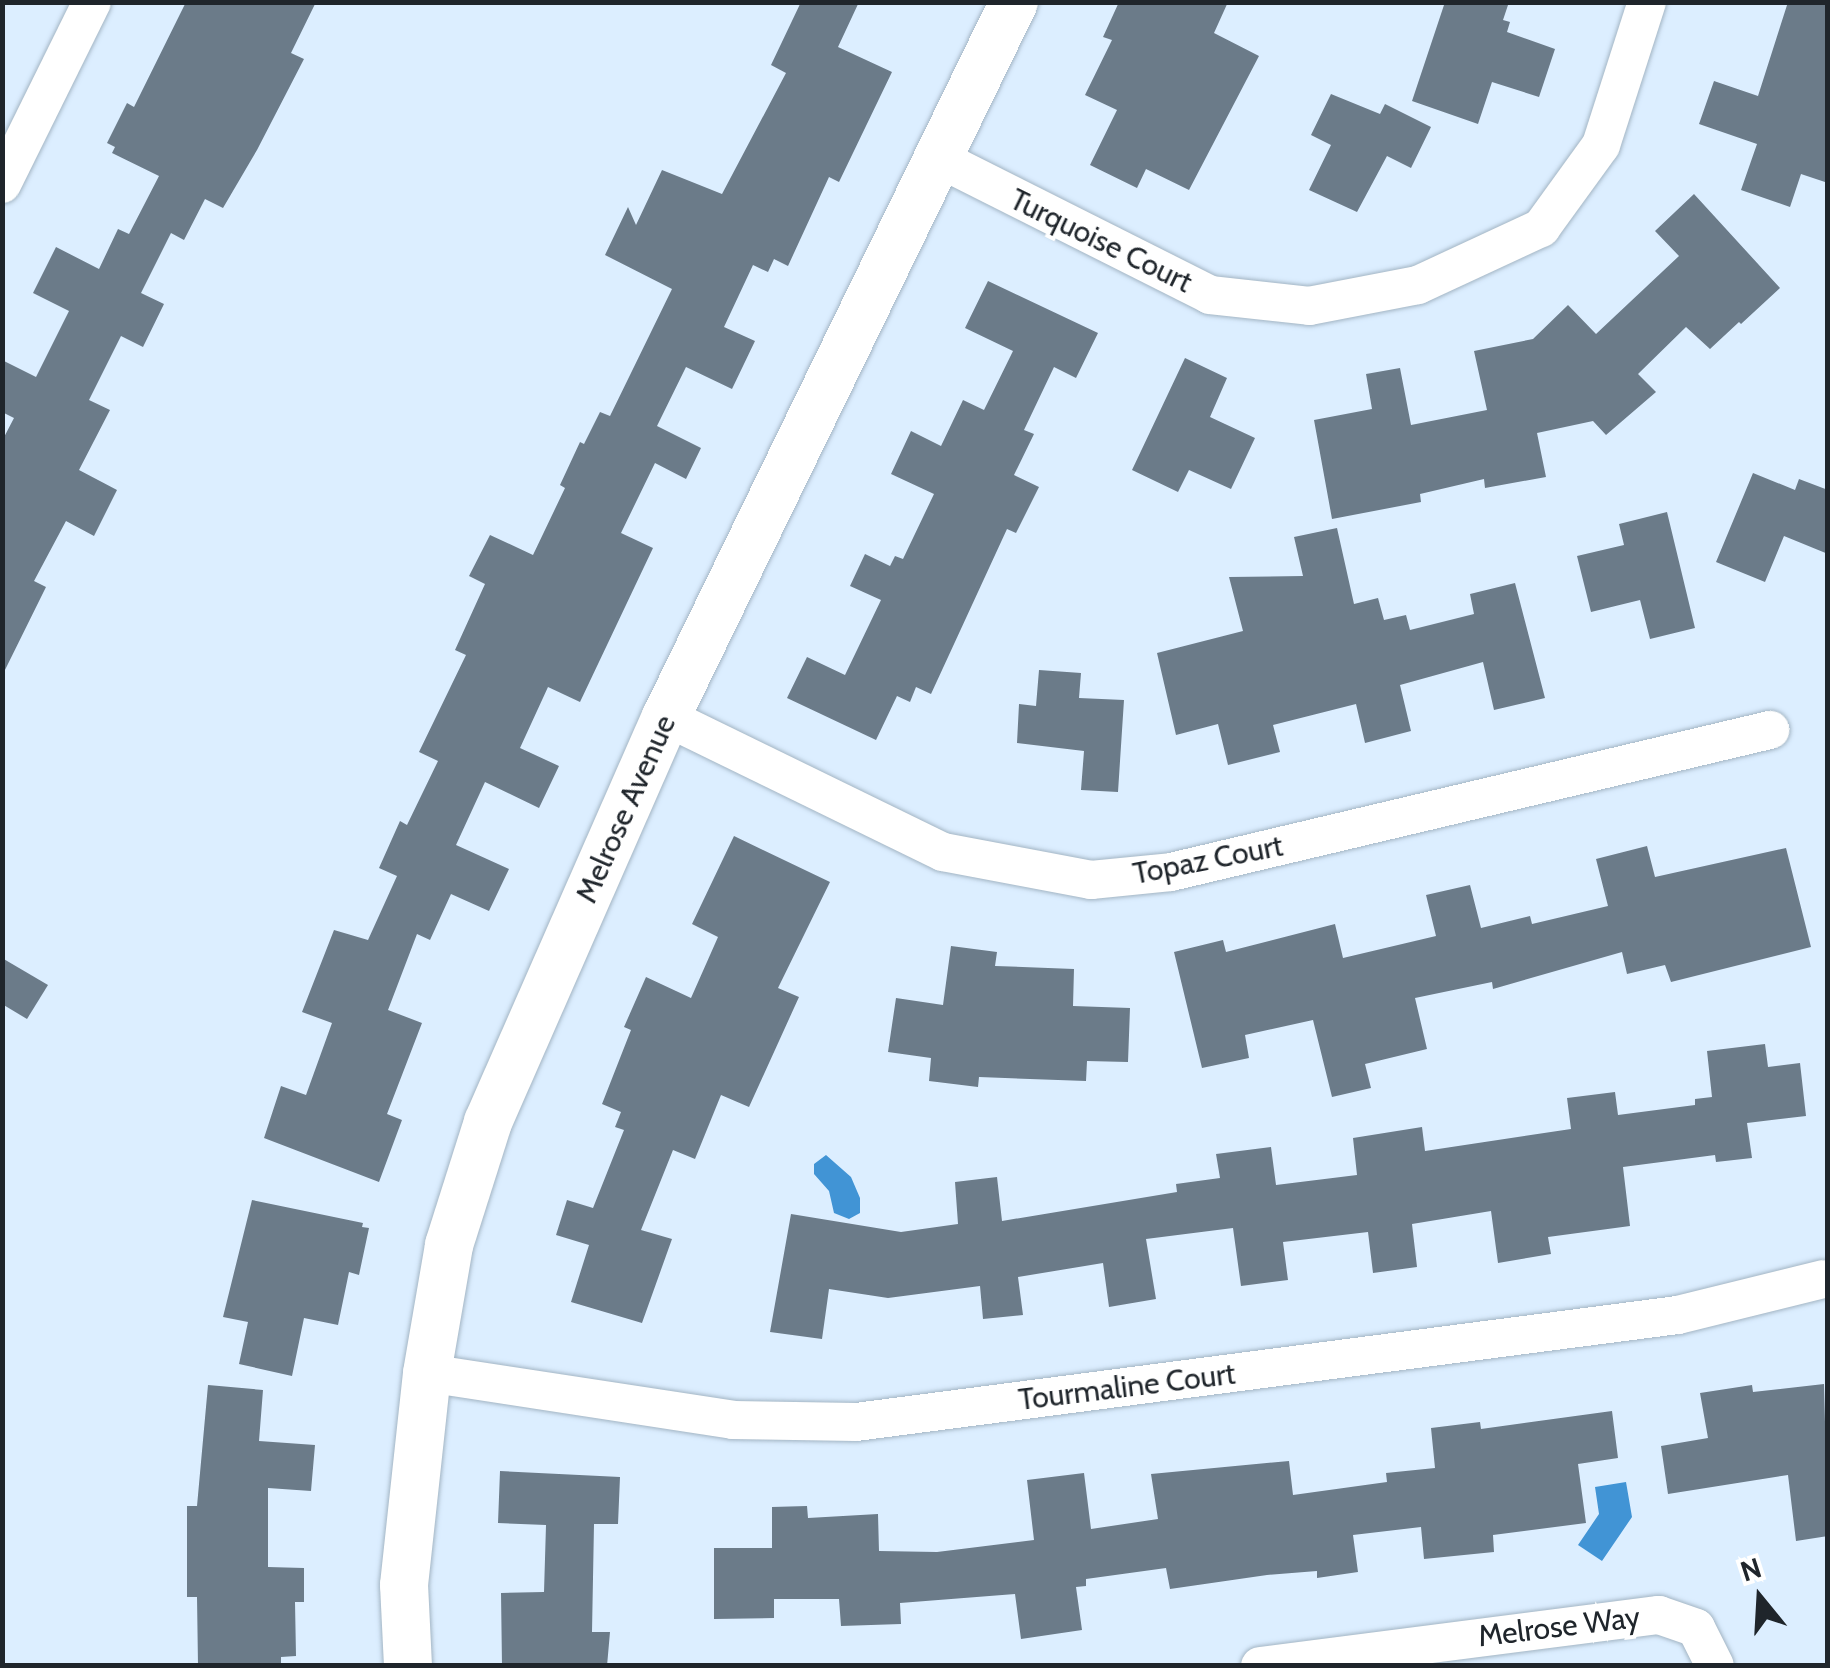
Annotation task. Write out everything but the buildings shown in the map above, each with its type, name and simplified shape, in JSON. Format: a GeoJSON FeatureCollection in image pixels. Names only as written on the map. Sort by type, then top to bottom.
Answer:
{"type":"FeatureCollection","features":[{"type":"Feature","properties":{"kind":"street"},"geometry":{"type":"LineString","coordinates":[[2,184],[92,2]]}},
{"type":"Feature","properties":{"kind":"street","name":"Melrose Avenue"},"geometry":{"type":"LineString","coordinates":[[408,1666],[404,1585],[427,1373],[449,1245],[488,1122],[666,717],[1014,2]]}},
{"type":"Feature","properties":{"kind":"street","name":"Turquoise Court"},"geometry":{"type":"LineString","coordinates":[[940,159],[1210,295],[1310,306],[1418,285],[1541,228],[1601,146],[1647,2]]}},
{"type":"Feature","properties":{"kind":"street","name":"Topaz Court"},"geometry":{"type":"LineString","coordinates":[[666,717],[942,852],[1091,880],[1170,872],[1770,730]]}},
{"type":"Feature","properties":{"kind":"street","name":"Tourmaline Court"},"geometry":{"type":"LineString","coordinates":[[427,1373],[733,1420],[856,1422],[1678,1315],[1823,1279]]}},
{"type":"Feature","properties":{"kind":"street","name":"Melrose Way"},"geometry":{"type":"LineString","coordinates":[[1260,1666],[1659,1615],[1696,1628],[1715,1666]]}},
{"type":"Feature","properties":{"kind":"water"},"geometry":{"type":"Polygon","coordinates":[[[826,1155],[851,1177],[860,1198],[860,1213],[849,1219],[834,1213],[829,1191],[814,1174],[814,1164],[826,1155]]]}},
{"type":"Feature","properties":{"kind":"water"},"geometry":{"type":"Polygon","coordinates":[[[1626,1482],[1632,1517],[1602,1561],[1578,1545],[1599,1514],[1595,1487],[1626,1482]]]}}]}
